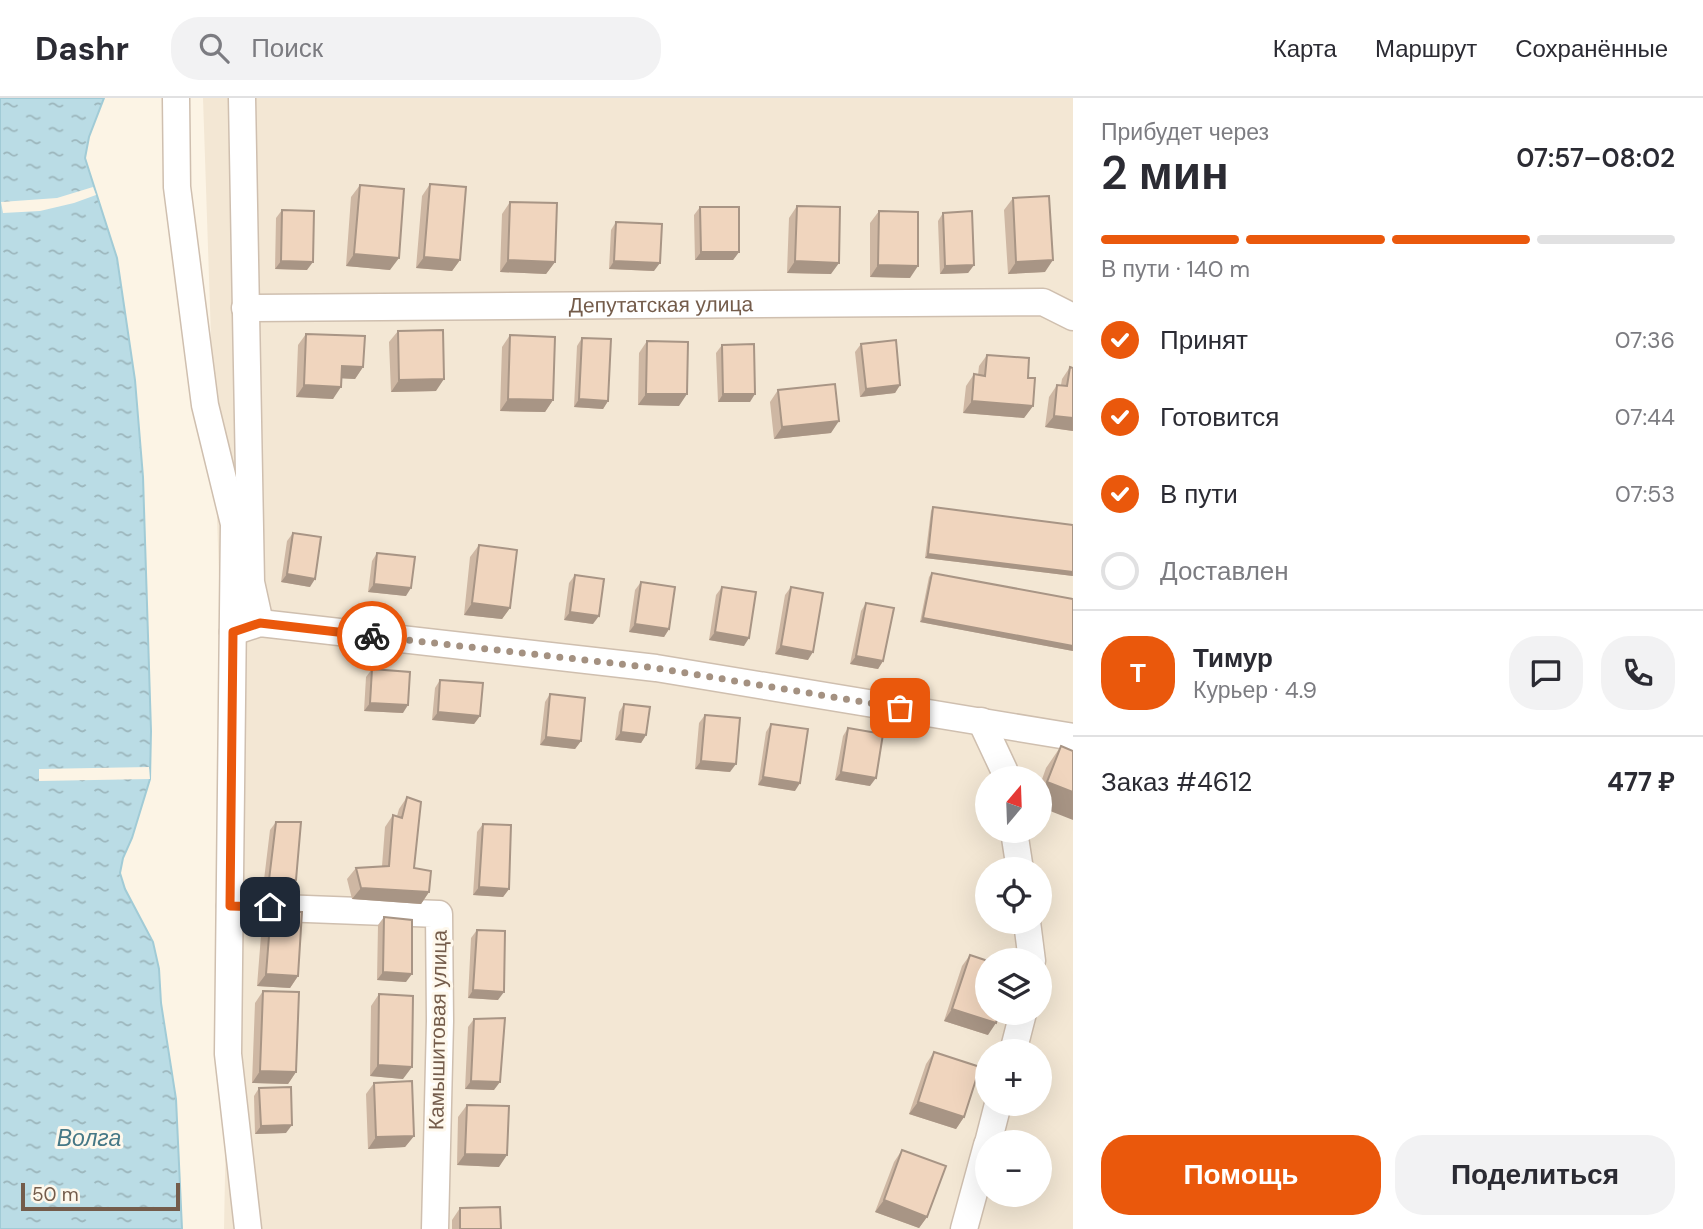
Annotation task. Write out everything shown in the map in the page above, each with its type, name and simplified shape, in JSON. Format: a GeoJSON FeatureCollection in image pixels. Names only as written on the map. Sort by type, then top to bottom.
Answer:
{"type":"FeatureCollection","features":[{"type":"Feature","properties":{"kind":"street"},"geometry":{"type":"LineString","coordinates":[[176,98],[177,187],[205,405],[234,524],[228,1054],[248,1229]]}},
{"type":"Feature","properties":{"kind":"street"},"geometry":{"type":"LineString","coordinates":[[242,98],[251,582],[260,623]]}},
{"type":"Feature","properties":{"kind":"street","name":"Депутатская улица"},"geometry":{"type":"LineString","coordinates":[[245,308],[1043,302],[1073,317]]}},
{"type":"Feature","properties":{"kind":"street"},"geometry":{"type":"LineString","coordinates":[[233,632],[260,623],[656,668],[1073,737]]}},
{"type":"Feature","properties":{"kind":"street"},"geometry":{"type":"LineString","coordinates":[[981,721],[1002,766]]}},
{"type":"Feature","properties":{"kind":"street","name":"Камышитовая улица"},"geometry":{"type":"LineString","coordinates":[[230,906],[439,914],[440,1021],[435,1229]]}},
{"type":"Feature","properties":{"kind":"street"},"geometry":{"type":"LineString","coordinates":[[964,1229],[975,1188]]}},
{"type":"Feature","properties":{"kind":"shaded area"},"geometry":{"type":"Polygon","coordinates":[[[203,98],[1073,98],[1073,1229],[224,1229],[230,906],[203,98]]]}},
{"type":"Feature","properties":{"kind":"water","name":"Волга"},"geometry":{"type":"Polygon","coordinates":[[[0,98],[104,98],[89,137],[85,158],[117,258],[135,380],[143,477],[151,731],[150,779],[120,873],[125,889],[153,942],[159,969],[161,1003],[176,1099],[182,1229],[0,1229],[0,98]]]}},
{"type":"Feature","properties":{"kind":"pier"},"geometry":{"type":"Polygon","coordinates":[[[93,187],[96,195],[74,203],[40,211],[3,213],[1,202],[57,198],[93,187]]]}},
{"type":"Feature","properties":{"kind":"pier"},"geometry":{"type":"Polygon","coordinates":[[[149,767],[150,779],[39,781],[39,769],[149,767]]]}},
{"type":"Feature","properties":{"kind":"building"},"geometry":{"type":"Polygon","coordinates":[[[430,184],[466,187],[460,260],[424,257],[430,184]]]}},
{"type":"Feature","properties":{"kind":"building"},"geometry":{"type":"Polygon","coordinates":[[[360,185],[404,189],[399,258],[354,254],[360,185]]]}},
{"type":"Feature","properties":{"kind":"building"},"geometry":{"type":"Polygon","coordinates":[[[1049,196],[1053,260],[1016,262],[1013,198],[1049,196]]]}},
{"type":"Feature","properties":{"kind":"building"},"geometry":{"type":"Polygon","coordinates":[[[510,202],[557,203],[555,262],[508,260],[510,202]]]}},
{"type":"Feature","properties":{"kind":"building"},"geometry":{"type":"Polygon","coordinates":[[[797,206],[840,207],[839,263],[795,261],[797,206]]]}},
{"type":"Feature","properties":{"kind":"building"},"geometry":{"type":"Polygon","coordinates":[[[700,207],[739,207],[739,252],[701,252],[700,207]]]}},
{"type":"Feature","properties":{"kind":"building"},"geometry":{"type":"Polygon","coordinates":[[[282,210],[314,211],[313,262],[281,261],[282,210]]]}},
{"type":"Feature","properties":{"kind":"building"},"geometry":{"type":"Polygon","coordinates":[[[879,211],[918,212],[918,266],[878,265],[879,211]]]}},
{"type":"Feature","properties":{"kind":"building"},"geometry":{"type":"Polygon","coordinates":[[[972,211],[974,265],[945,266],[943,213],[972,211]]]}},
{"type":"Feature","properties":{"kind":"building"},"geometry":{"type":"Polygon","coordinates":[[[616,222],[662,224],[660,263],[614,261],[616,222]]]}},
{"type":"Feature","properties":{"kind":"building"},"geometry":{"type":"Polygon","coordinates":[[[443,330],[444,379],[399,380],[398,331],[443,330]]]}},
{"type":"Feature","properties":{"kind":"building"},"geometry":{"type":"Polygon","coordinates":[[[306,334],[365,336],[363,367],[342,366],[341,387],[304,385],[306,334]]]}},
{"type":"Feature","properties":{"kind":"building"},"geometry":{"type":"Polygon","coordinates":[[[510,335],[555,337],[553,400],[508,399],[510,335]]]}},
{"type":"Feature","properties":{"kind":"building"},"geometry":{"type":"Polygon","coordinates":[[[582,338],[611,339],[608,401],[579,399],[582,338]]]}},
{"type":"Feature","properties":{"kind":"building"},"geometry":{"type":"Polygon","coordinates":[[[896,340],[900,385],[866,389],[861,344],[896,340]]]}},
{"type":"Feature","properties":{"kind":"building"},"geometry":{"type":"Polygon","coordinates":[[[647,341],[688,342],[687,394],[646,394],[647,341]]]}},
{"type":"Feature","properties":{"kind":"building"},"geometry":{"type":"Polygon","coordinates":[[[754,344],[755,394],[723,394],[722,345],[754,344]]]}},
{"type":"Feature","properties":{"kind":"building"},"geometry":{"type":"Polygon","coordinates":[[[987,355],[1029,358],[1028,378],[1035,378],[1033,406],[972,401],[974,374],[985,376],[987,355]]]}},
{"type":"Feature","properties":{"kind":"building"},"geometry":{"type":"Polygon","coordinates":[[[1070,367],[1073,368],[1073,418],[1054,416],[1057,385],[1067,386],[1070,367]]]}},
{"type":"Feature","properties":{"kind":"building"},"geometry":{"type":"Polygon","coordinates":[[[835,384],[839,421],[782,427],[778,390],[835,384]]]}},
{"type":"Feature","properties":{"kind":"building"},"geometry":{"type":"Polygon","coordinates":[[[933,507],[1073,525],[1073,572],[928,554],[933,507]]]}},
{"type":"Feature","properties":{"kind":"building"},"geometry":{"type":"Polygon","coordinates":[[[293,533],[321,537],[315,579],[287,574],[293,533]]]}},
{"type":"Feature","properties":{"kind":"building"},"geometry":{"type":"Polygon","coordinates":[[[479,545],[517,550],[510,608],[472,603],[479,545]]]}},
{"type":"Feature","properties":{"kind":"building"},"geometry":{"type":"Polygon","coordinates":[[[377,553],[415,557],[411,588],[374,584],[377,553]]]}},
{"type":"Feature","properties":{"kind":"building"},"geometry":{"type":"Polygon","coordinates":[[[932,573],[1073,599],[1073,646],[923,618],[932,573]]]}},
{"type":"Feature","properties":{"kind":"building"},"geometry":{"type":"Polygon","coordinates":[[[575,575],[604,579],[599,616],[570,612],[575,575]]]}},
{"type":"Feature","properties":{"kind":"building"},"geometry":{"type":"Polygon","coordinates":[[[641,582],[675,587],[669,629],[635,624],[641,582]]]}},
{"type":"Feature","properties":{"kind":"building"},"geometry":{"type":"Polygon","coordinates":[[[722,587],[756,592],[749,638],[715,632],[722,587]]]}},
{"type":"Feature","properties":{"kind":"building"},"geometry":{"type":"Polygon","coordinates":[[[791,587],[823,593],[813,652],[781,646],[791,587]]]}},
{"type":"Feature","properties":{"kind":"building"},"geometry":{"type":"Polygon","coordinates":[[[866,603],[894,608],[883,661],[856,656],[866,603]]]}},
{"type":"Feature","properties":{"kind":"building"},"geometry":{"type":"Polygon","coordinates":[[[372,669],[410,672],[408,705],[370,703],[372,669]]]}},
{"type":"Feature","properties":{"kind":"building"},"geometry":{"type":"Polygon","coordinates":[[[440,680],[483,683],[480,716],[438,712],[440,680]]]}},
{"type":"Feature","properties":{"kind":"building"},"geometry":{"type":"Polygon","coordinates":[[[550,694],[585,698],[581,741],[546,737],[550,694]]]}},
{"type":"Feature","properties":{"kind":"building"},"geometry":{"type":"Polygon","coordinates":[[[624,704],[650,707],[646,735],[621,732],[624,704]]]}},
{"type":"Feature","properties":{"kind":"building"},"geometry":{"type":"Polygon","coordinates":[[[705,715],[740,718],[736,764],[701,761],[705,715]]]}},
{"type":"Feature","properties":{"kind":"building"},"geometry":{"type":"Polygon","coordinates":[[[771,724],[808,729],[800,783],[763,777],[771,724]]]}},
{"type":"Feature","properties":{"kind":"building"},"geometry":{"type":"Polygon","coordinates":[[[848,728],[883,734],[876,778],[841,772],[848,728]]]}},
{"type":"Feature","properties":{"kind":"building"},"geometry":{"type":"Polygon","coordinates":[[[1061,746],[1073,751],[1073,792],[1052,784],[1052,769],[1061,746]]]}},
{"type":"Feature","properties":{"kind":"building"},"geometry":{"type":"Polygon","coordinates":[[[407,797],[421,802],[414,868],[431,871],[429,892],[361,888],[356,868],[389,866],[393,815],[402,818],[407,797]]]}},
{"type":"Feature","properties":{"kind":"building"},"geometry":{"type":"Polygon","coordinates":[[[276,822],[301,822],[296,880],[269,880],[276,822]]]}},
{"type":"Feature","properties":{"kind":"building"},"geometry":{"type":"Polygon","coordinates":[[[483,824],[511,825],[509,889],[479,887],[483,824]]]}},
{"type":"Feature","properties":{"kind":"building"},"geometry":{"type":"Polygon","coordinates":[[[271,911],[302,912],[298,976],[266,974],[271,911]]]}},
{"type":"Feature","properties":{"kind":"building"},"geometry":{"type":"Polygon","coordinates":[[[384,917],[412,920],[412,974],[383,972],[384,917]]]}},
{"type":"Feature","properties":{"kind":"building"},"geometry":{"type":"Polygon","coordinates":[[[477,930],[505,931],[504,992],[473,990],[477,930]]]}},
{"type":"Feature","properties":{"kind":"building"},"geometry":{"type":"Polygon","coordinates":[[[970,955],[975,957],[975,1016],[952,1009],[970,955]]]}},
{"type":"Feature","properties":{"kind":"building"},"geometry":{"type":"Polygon","coordinates":[[[263,991],[299,992],[296,1072],[260,1071],[263,991]]]}},
{"type":"Feature","properties":{"kind":"building"},"geometry":{"type":"Polygon","coordinates":[[[379,994],[413,996],[412,1067],[378,1065],[379,994]]]}},
{"type":"Feature","properties":{"kind":"building"},"geometry":{"type":"Polygon","coordinates":[[[505,1018],[500,1082],[471,1081],[474,1019],[505,1018]]]}},
{"type":"Feature","properties":{"kind":"building"},"geometry":{"type":"Polygon","coordinates":[[[934,1052],[975,1065],[975,1083],[964,1117],[918,1102],[934,1052]]]}},
{"type":"Feature","properties":{"kind":"building"},"geometry":{"type":"Polygon","coordinates":[[[412,1081],[414,1136],[376,1137],[374,1083],[412,1081]]]}},
{"type":"Feature","properties":{"kind":"building"},"geometry":{"type":"Polygon","coordinates":[[[291,1087],[292,1125],[261,1126],[259,1088],[291,1087]]]}},
{"type":"Feature","properties":{"kind":"building"},"geometry":{"type":"Polygon","coordinates":[[[467,1105],[509,1106],[507,1155],[465,1154],[467,1105]]]}},
{"type":"Feature","properties":{"kind":"building"},"geometry":{"type":"Polygon","coordinates":[[[902,1150],[946,1166],[927,1217],[884,1200],[902,1150]]]}},
{"type":"Feature","properties":{"kind":"building"},"geometry":{"type":"Polygon","coordinates":[[[500,1207],[501,1229],[460,1229],[460,1208],[500,1207]]]}},
{"type":"Feature","properties":{"kind":"way so far"},"geometry":{"type":"LineString","coordinates":[[372,636],[656,668],[900,708]]}},
{"type":"Feature","properties":{"kind":"route"},"geometry":{"type":"LineString","coordinates":[[270,907],[230,906],[233,632],[260,623],[372,636]]}}]}
